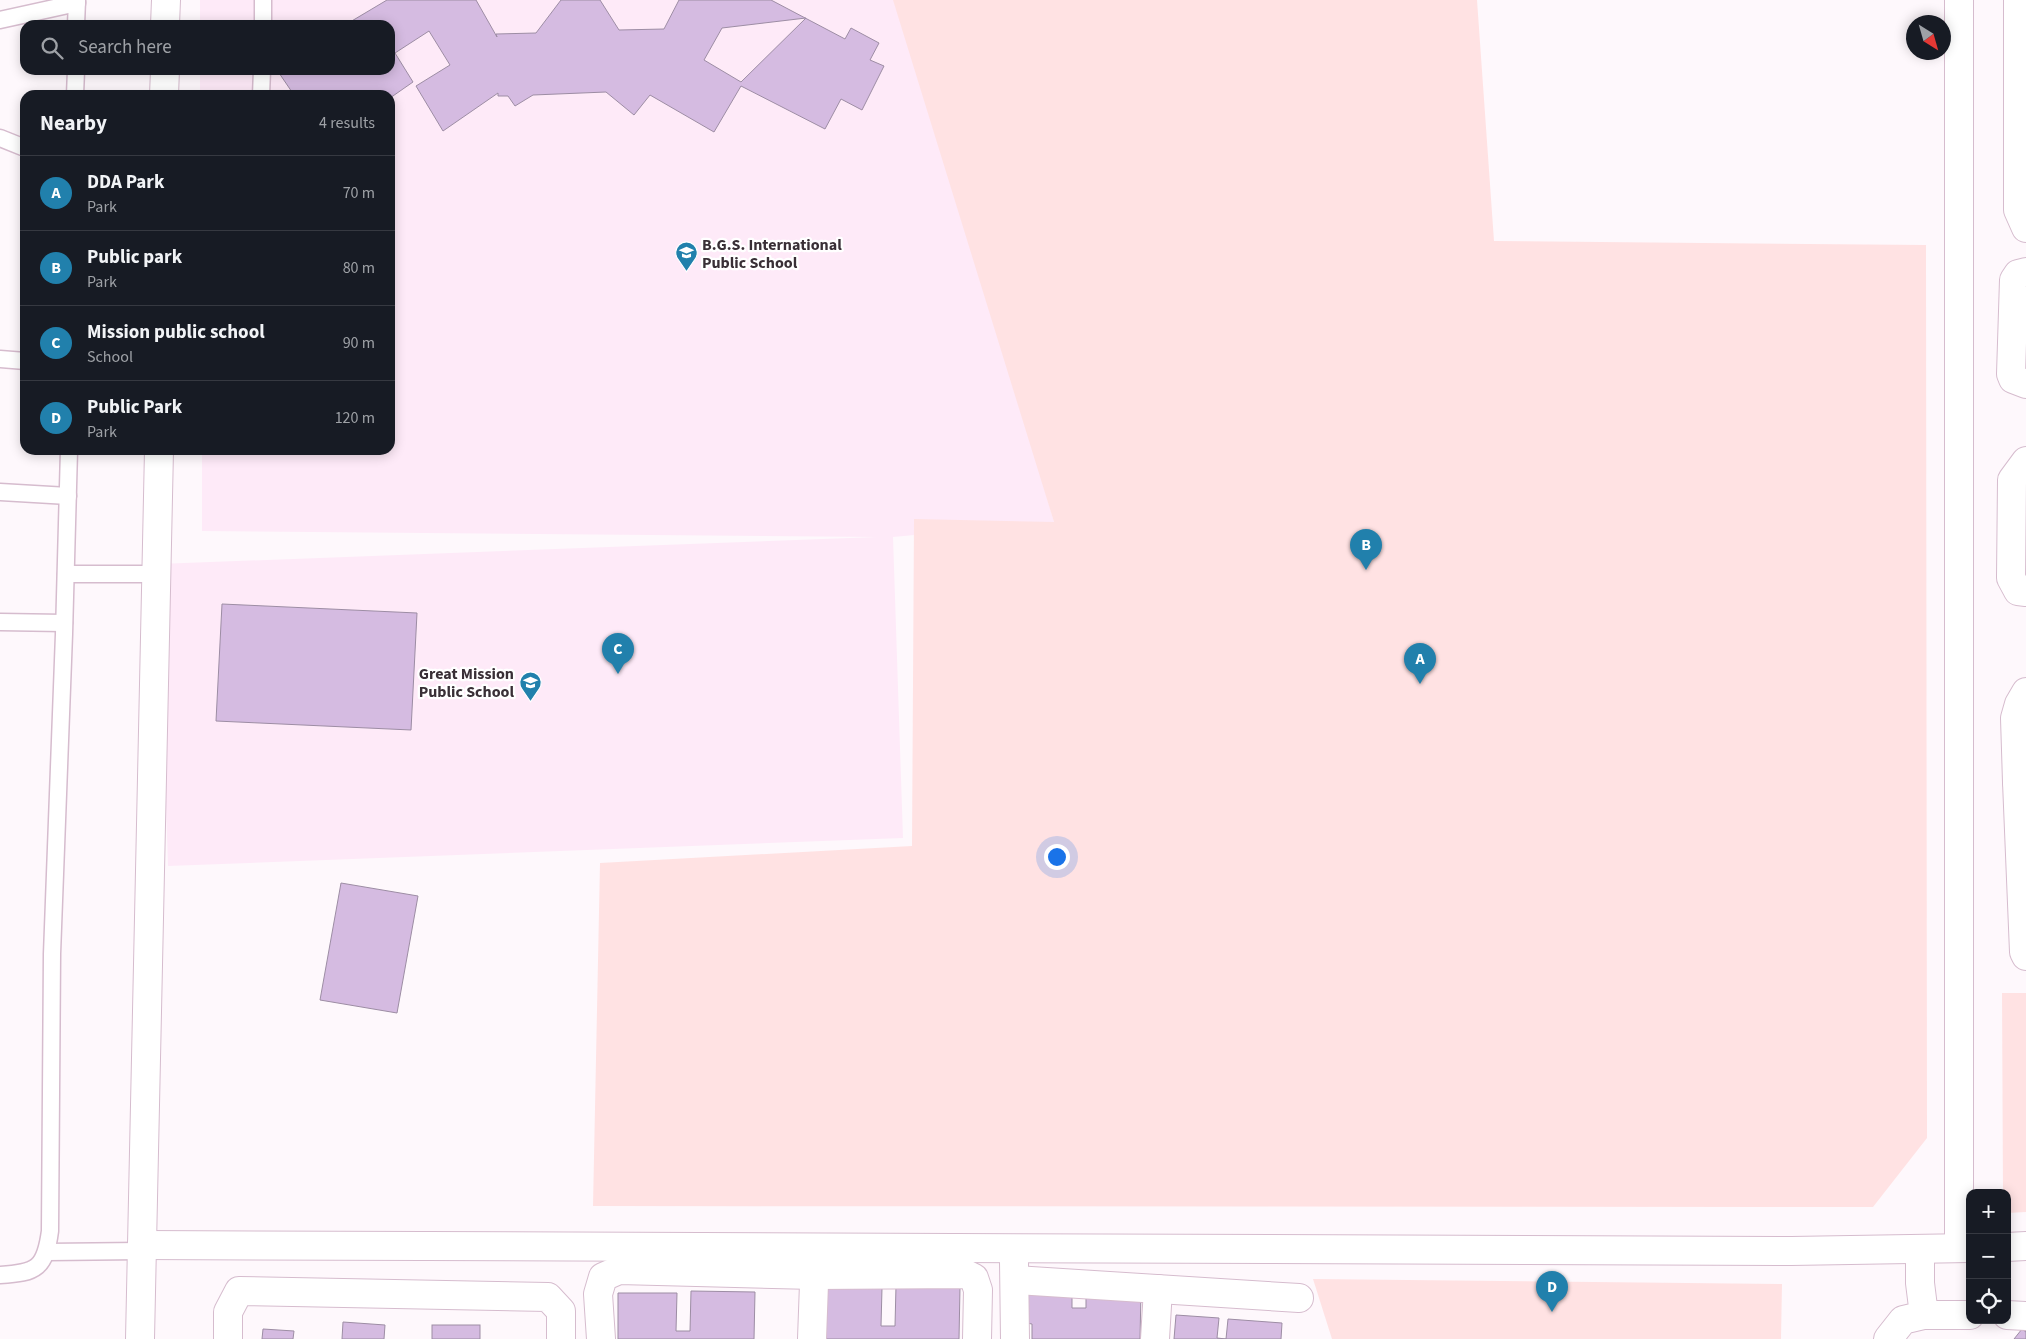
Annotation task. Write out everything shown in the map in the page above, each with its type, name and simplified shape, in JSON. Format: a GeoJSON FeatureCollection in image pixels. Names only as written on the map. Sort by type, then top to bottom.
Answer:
{"type":"FeatureCollection","features":[{"type":"Feature","properties":{"kind":"street"},"geometry":{"type":"LineString","coordinates":[[165,20],[166,0]]}},
{"type":"Feature","properties":{"kind":"street"},"geometry":{"type":"LineString","coordinates":[[141,1248],[815,1246],[1781,1251],[1964,1248],[1959,0]]}},
{"type":"Feature","properties":{"kind":"street"},"geometry":{"type":"LineString","coordinates":[[2018,0],[2018,210],[2026,228]]}},
{"type":"Feature","properties":{"kind":"street"},"geometry":{"type":"LineString","coordinates":[[164,90],[165,75]]}},
{"type":"Feature","properties":{"kind":"street"},"geometry":{"type":"LineString","coordinates":[[2026,272],[2018,274],[2014,280],[2011,374],[2013,379],[2026,384]]}},
{"type":"Feature","properties":{"kind":"street"},"geometry":{"type":"LineString","coordinates":[[140,1339],[156,574],[163,455]]}},
{"type":"Feature","properties":{"kind":"street"},"geometry":{"type":"LineString","coordinates":[[2026,461],[2012,480],[2012,578],[2018,591],[2026,592]]}},
{"type":"Feature","properties":{"kind":"street"},"geometry":{"type":"LineString","coordinates":[[2026,692],[2014,718],[2021,782],[2024,952],[2026,956]]}},
{"type":"Feature","properties":{"kind":"street"},"geometry":{"type":"LineString","coordinates":[[812,1339],[815,1246]]}},
{"type":"Feature","properties":{"kind":"street"},"geometry":{"type":"LineString","coordinates":[[2011,1247],[2026,1246]]}},
{"type":"Feature","properties":{"kind":"street"},"geometry":{"type":"LineString","coordinates":[[1014,1247],[1015,1339]]}},
{"type":"Feature","properties":{"kind":"street"},"geometry":{"type":"LineString","coordinates":[[1920,1249],[1920,1283],[1924,1315]]}},
{"type":"Feature","properties":{"kind":"street"},"geometry":{"type":"LineString","coordinates":[[601,1339],[598,1294],[603,1278],[619,1270],[814,1274],[966,1274],[974,1278],[978,1290],[977,1339]]}},
{"type":"Feature","properties":{"kind":"street"},"geometry":{"type":"LineString","coordinates":[[1015,1280],[1299,1298]]}},
{"type":"Feature","properties":{"kind":"street"},"geometry":{"type":"LineString","coordinates":[[1155,1339],[1158,1289]]}},
{"type":"Feature","properties":{"kind":"street"},"geometry":{"type":"LineString","coordinates":[[228,1339],[228,1312],[239,1291],[548,1297],[561,1311],[561,1339]]}},
{"type":"Feature","properties":{"kind":"street"},"geometry":{"type":"LineString","coordinates":[[1888,1339],[1903,1320],[1924,1315],[1966,1315]]}},
{"type":"Feature","properties":{"kind":"street"},"geometry":{"type":"LineString","coordinates":[[2011,1315],[2026,1316]]}},
{"type":"Feature","properties":{"kind":"lane"},"geometry":{"type":"LineString","coordinates":[[263,0],[263,20]]}},
{"type":"Feature","properties":{"kind":"lane"},"geometry":{"type":"LineString","coordinates":[[0,20],[77,2],[76,20]]}},
{"type":"Feature","properties":{"kind":"lane"},"geometry":{"type":"LineString","coordinates":[[75,90],[76,75]]}},
{"type":"Feature","properties":{"kind":"lane"},"geometry":{"type":"LineString","coordinates":[[261,90],[262,75]]}},
{"type":"Feature","properties":{"kind":"lane"},"geometry":{"type":"LineString","coordinates":[[0,138],[20,146]]}},
{"type":"Feature","properties":{"kind":"lane"},"geometry":{"type":"LineString","coordinates":[[0,359],[20,361]]}},
{"type":"Feature","properties":{"kind":"lane"},"geometry":{"type":"LineString","coordinates":[[0,1274],[23,1273],[39,1265],[47,1252],[50,1231],[53,944],[69,455]]}},
{"type":"Feature","properties":{"kind":"lane"},"geometry":{"type":"LineString","coordinates":[[0,492],[68,496]]}},
{"type":"Feature","properties":{"kind":"lane"},"geometry":{"type":"LineString","coordinates":[[66,574],[156,574]]}},
{"type":"Feature","properties":{"kind":"lane"},"geometry":{"type":"LineString","coordinates":[[0,622],[64,623]]}},
{"type":"Feature","properties":{"kind":"lane"},"geometry":{"type":"LineString","coordinates":[[47,1252],[141,1248]]}},
{"type":"Feature","properties":{"kind":"shaded area","name":"B.G.S. International Public School"},"geometry":{"type":"Polygon","coordinates":[[[200,0],[904,0],[1054,522],[893,537],[903,838],[168,866],[158,564],[877,537],[202,531],[202,455],[395,455],[395,90],[200,90],[200,75],[395,75],[395,20],[200,20],[200,0]]]}},
{"type":"Feature","properties":{"kind":"shaded area"},"geometry":{"type":"Polygon","coordinates":[[[893,0],[1477,0],[1494,241],[1926,245],[1927,1138],[1873,1207],[593,1206],[600,863],[912,846],[914,519],[1054,522],[893,0]]]}},
{"type":"Feature","properties":{"kind":"shaded area"},"geometry":{"type":"Polygon","coordinates":[[[2002,993],[2026,993],[2026,1212],[2011,1213],[2011,1189],[2003,1189],[2002,993]]]}},
{"type":"Feature","properties":{"kind":"shaded area"},"geometry":{"type":"Polygon","coordinates":[[[1313,1279],[1782,1284],[1781,1339],[1332,1339],[1313,1279]]]}},
{"type":"Feature","properties":{"kind":"building"},"geometry":{"type":"Polygon","coordinates":[[[387,0],[476,0],[497,37],[496,34],[536,33],[561,0],[600,0],[619,30],[664,29],[679,0],[771,0],[805,18],[722,28],[704,60],[741,82],[806,18],[845,39],[851,28],[879,43],[870,60],[884,66],[862,110],[841,99],[825,129],[741,86],[714,132],[650,95],[634,115],[606,92],[533,95],[515,106],[508,96],[498,96],[498,93],[443,131],[416,86],[450,65],[429,31],[395,53],[395,20],[353,20],[387,0]]]}},
{"type":"Feature","properties":{"kind":"building"},"geometry":{"type":"Polygon","coordinates":[[[395,53],[413,82],[395,95],[395,90],[291,90],[280,75],[395,75],[395,53]]]}},
{"type":"Feature","properties":{"kind":"building"},"geometry":{"type":"Polygon","coordinates":[[[222,604],[417,613],[411,730],[216,721],[222,604]]]}},
{"type":"Feature","properties":{"kind":"building"},"geometry":{"type":"Polygon","coordinates":[[[341,883],[418,896],[397,1013],[320,1000],[341,883]]]}},
{"type":"Feature","properties":{"kind":"building"},"geometry":{"type":"Polygon","coordinates":[[[896,1286],[960,1287],[959,1339],[823,1339],[823,1288],[882,1288],[881,1326],[895,1326],[896,1286]]]}},
{"type":"Feature","properties":{"kind":"building"},"geometry":{"type":"Polygon","coordinates":[[[1027,1290],[1072,1291],[1072,1308],[1086,1308],[1086,1291],[1141,1291],[1140,1339],[1032,1339],[1032,1324],[1026,1323],[1027,1290]]]}},
{"type":"Feature","properties":{"kind":"building"},"geometry":{"type":"Polygon","coordinates":[[[691,1291],[755,1292],[754,1339],[618,1339],[618,1293],[677,1293],[676,1331],[690,1331],[691,1291]]]}},
{"type":"Feature","properties":{"kind":"building"},"geometry":{"type":"Polygon","coordinates":[[[1176,1315],[1219,1318],[1217,1338],[1226,1339],[1174,1339],[1176,1315]]]}},
{"type":"Feature","properties":{"kind":"building"},"geometry":{"type":"Polygon","coordinates":[[[1228,1319],[1282,1323],[1281,1339],[1226,1339],[1228,1319]]]}},
{"type":"Feature","properties":{"kind":"building"},"geometry":{"type":"Polygon","coordinates":[[[343,1322],[385,1325],[384,1339],[342,1339],[343,1322]]]}},
{"type":"Feature","properties":{"kind":"building"},"geometry":{"type":"Polygon","coordinates":[[[432,1325],[480,1325],[480,1339],[432,1339],[432,1325]]]}},
{"type":"Feature","properties":{"kind":"building"},"geometry":{"type":"Polygon","coordinates":[[[263,1329],[294,1331],[293,1339],[262,1339],[263,1329]]]}},
{"type":"Feature","properties":{"kind":"building"},"geometry":{"type":"Polygon","coordinates":[[[2022,1329],[2026,1332],[2026,1339],[2014,1339],[2022,1329]]]}},
{"type":"Feature","properties":{"kind":"place","name":"B.G.S. International Public School"},"geometry":{"type":"Point","coordinates":[686,272]}},
{"type":"Feature","properties":{"kind":"place","name":"Public park"},"geometry":{"type":"Point","coordinates":[1366,570]}},
{"type":"Feature","properties":{"kind":"place","name":"Mission public school"},"geometry":{"type":"Point","coordinates":[618,674]}},
{"type":"Feature","properties":{"kind":"place","name":"DDA Park"},"geometry":{"type":"Point","coordinates":[1420,684]}},
{"type":"Feature","properties":{"kind":"place","name":"Great Mission Public School"},"geometry":{"type":"Point","coordinates":[530,701]}},
{"type":"Feature","properties":{"kind":"place","name":"Public Park"},"geometry":{"type":"Point","coordinates":[1552,1312]}}]}
